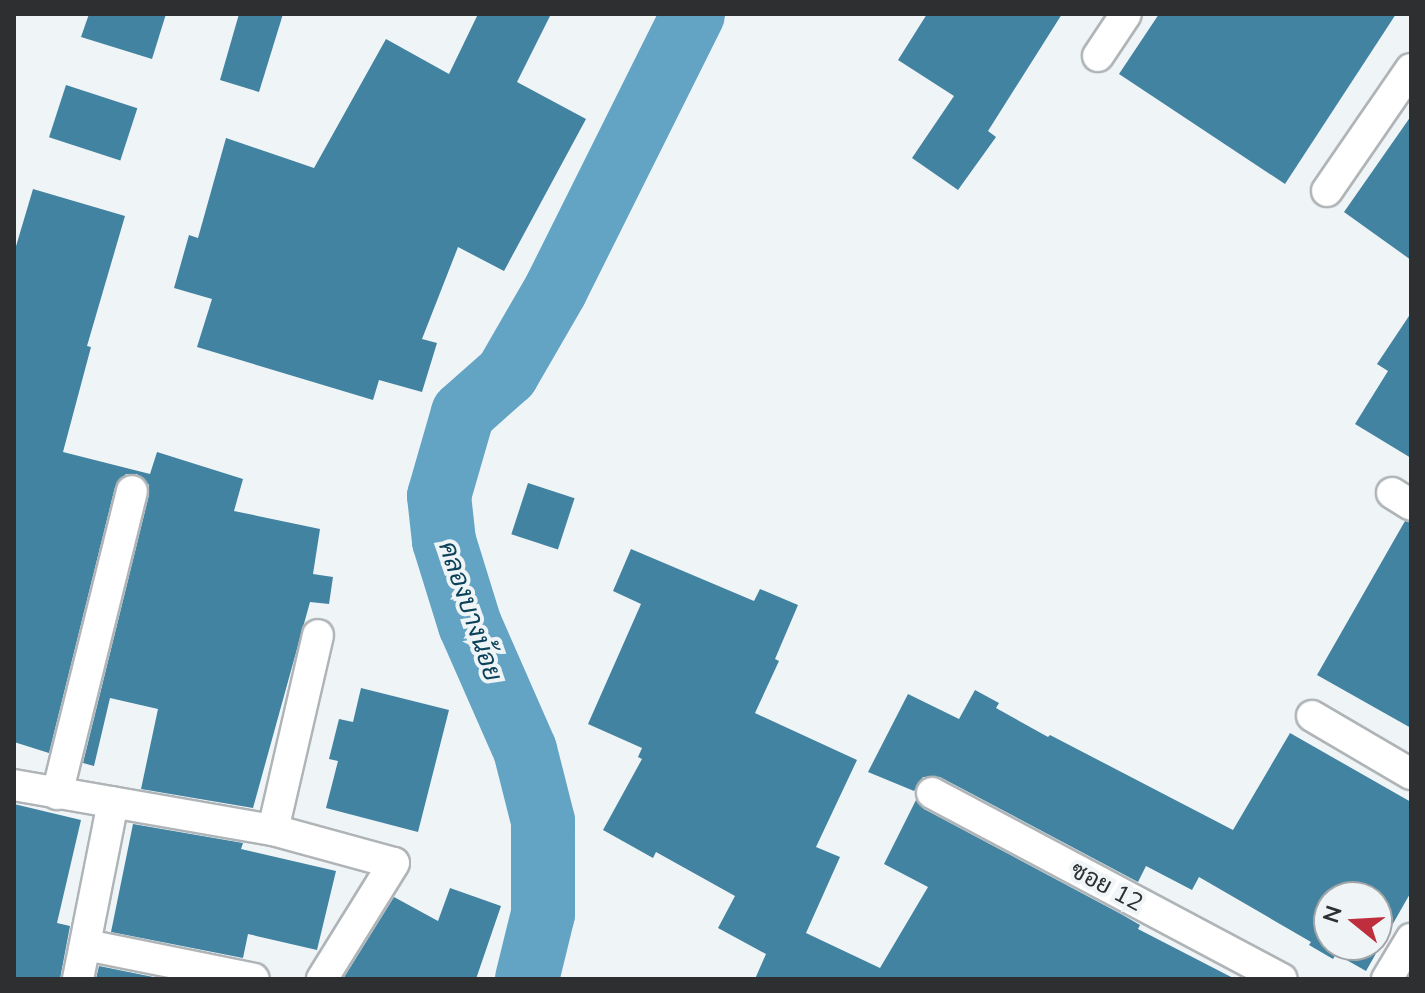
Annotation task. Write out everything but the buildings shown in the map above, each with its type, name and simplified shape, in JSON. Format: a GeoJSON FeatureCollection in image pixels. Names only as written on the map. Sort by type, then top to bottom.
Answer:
{"type":"FeatureCollection","features":[{"type":"Feature","properties":{"kind":"street"},"geometry":{"type":"LineString","coordinates":[[1098,56],[1126,14]]}},
{"type":"Feature","properties":{"kind":"street"},"geometry":{"type":"LineString","coordinates":[[1327,191],[1411,69]]}},
{"type":"Feature","properties":{"kind":"street"},"geometry":{"type":"LineString","coordinates":[[57,794],[132,491]]}},
{"type":"Feature","properties":{"kind":"street"},"geometry":{"type":"LineString","coordinates":[[273,830],[318,635]]}},
{"type":"Feature","properties":{"kind":"street"},"geometry":{"type":"LineString","coordinates":[[1312,716],[1411,774]]}},
{"type":"Feature","properties":{"kind":"street"},"geometry":{"type":"LineString","coordinates":[[14,785],[273,830],[394,863],[322,979]]}},
{"type":"Feature","properties":{"kind":"street","name":"ซอย 12"},"geometry":{"type":"LineString","coordinates":[[932,793],[1282,979]]}},
{"type":"Feature","properties":{"kind":"street"},"geometry":{"type":"LineString","coordinates":[[78,979],[113,802]]}},
{"type":"Feature","properties":{"kind":"street"},"geometry":{"type":"LineString","coordinates":[[1387,979],[1411,939]]}},
{"type":"Feature","properties":{"kind":"street"},"geometry":{"type":"LineString","coordinates":[[86,945],[254,979]]}},
{"type":"Feature","properties":{"kind":"waterway","name":"คลองบางน้อย"},"geometry":{"type":"LineString","coordinates":[[527,979],[543,914],[543,821],[525,750],[470,625],[444,541],[439,496],[463,413],[507,374],[556,289],[693,14]]}}]}
